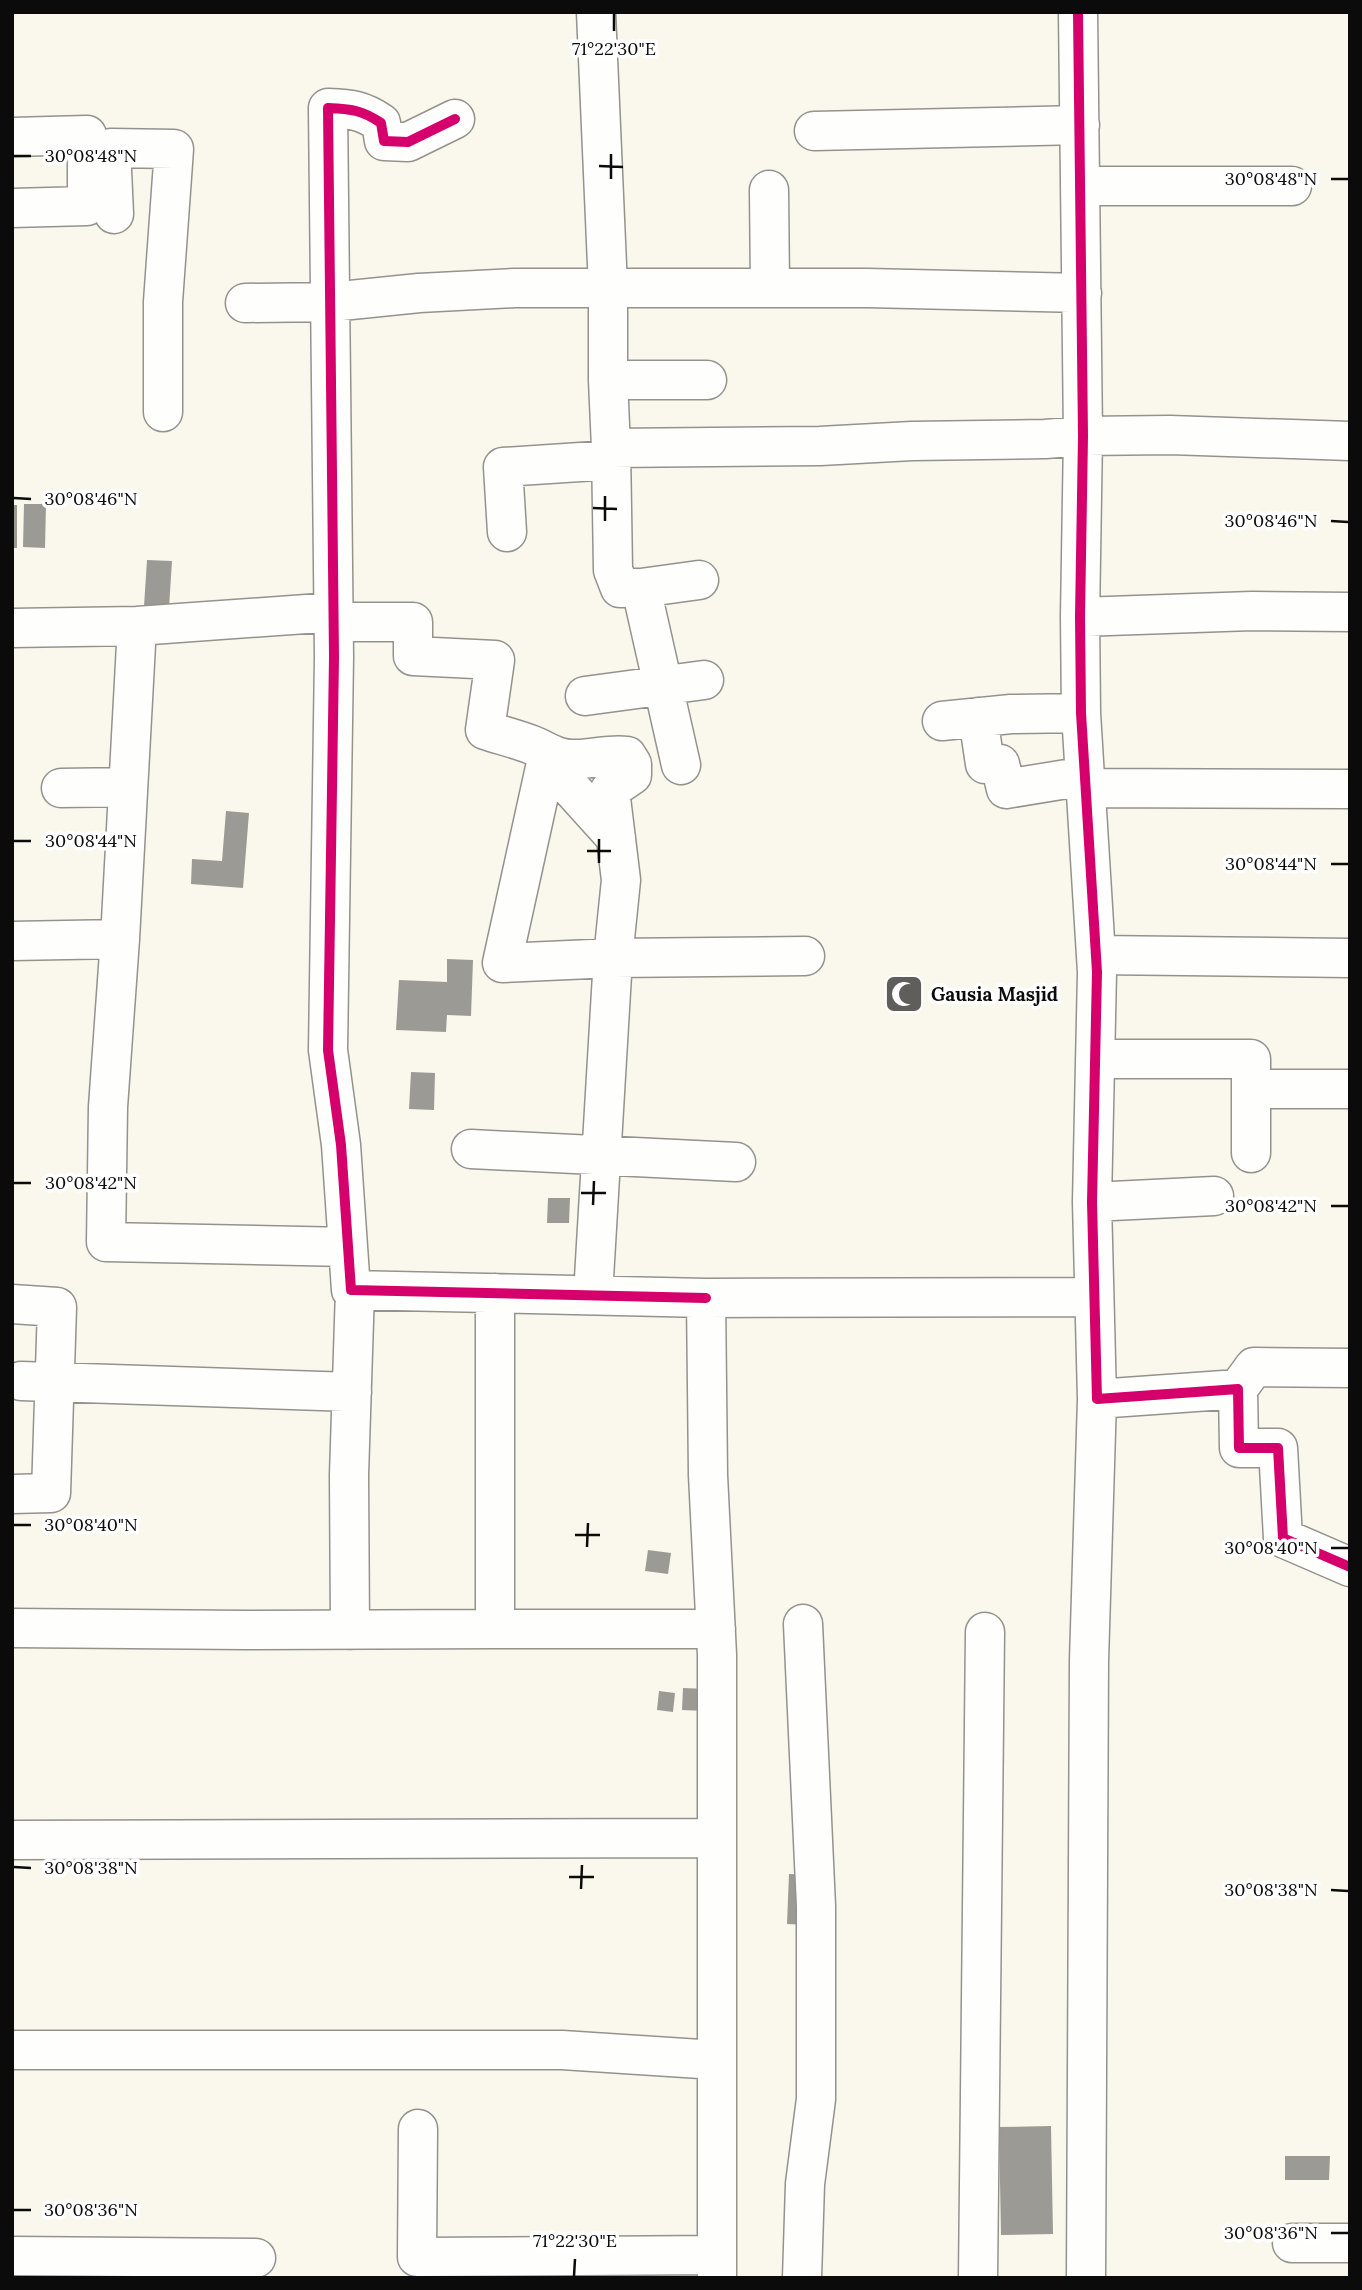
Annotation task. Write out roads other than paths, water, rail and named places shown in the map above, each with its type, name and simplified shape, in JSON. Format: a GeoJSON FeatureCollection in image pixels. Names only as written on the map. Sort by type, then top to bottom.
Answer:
{"type":"FeatureCollection","features":[{"type":"Feature","properties":{"kind":"street"},"geometry":{"type":"LineString","coordinates":[[596,12],[608,288],[613,570],[620,588],[641,588],[699,580]]}},
{"type":"Feature","properties":{"kind":"street"},"geometry":{"type":"LineString","coordinates":[[1078,12],[1083,436],[1081,713],[1096,955],[1092,1202],[1097,1399],[1089,1675],[1086,2278]]}},
{"type":"Feature","properties":{"kind":"street"},"geometry":{"type":"LineString","coordinates":[[455,119],[408,142],[384,141],[381,123],[372,117],[353,109],[328,108],[334,617],[328,1050],[341,1145],[351,1290],[706,1298],[1094,1297]]}},
{"type":"Feature","properties":{"kind":"street"},"geometry":{"type":"LineString","coordinates":[[814,131],[1080,125]]}},
{"type":"Feature","properties":{"kind":"street"},"geometry":{"type":"LineString","coordinates":[[12,137],[87,135],[100,210]]}},
{"type":"Feature","properties":{"kind":"street"},"geometry":{"type":"LineString","coordinates":[[100,210],[111,148],[174,149],[163,302],[163,412]]}},
{"type":"Feature","properties":{"kind":"street"},"geometry":{"type":"LineString","coordinates":[[1081,186],[1292,186]]}},
{"type":"Feature","properties":{"kind":"street"},"geometry":{"type":"LineString","coordinates":[[769,190],[770,287]]}},
{"type":"Feature","properties":{"kind":"street"},"geometry":{"type":"LineString","coordinates":[[12,208],[170,214]]}},
{"type":"Feature","properties":{"kind":"street"},"geometry":{"type":"LineString","coordinates":[[245,303],[331,302],[447,291],[515,288],[770,287],[1082,293]]}},
{"type":"Feature","properties":{"kind":"street"},"geometry":{"type":"LineString","coordinates":[[608,380],[706,380]]}},
{"type":"Feature","properties":{"kind":"street"},"geometry":{"type":"LineString","coordinates":[[507,532],[503,467],[611,454],[1083,436],[1170,435],[1350,441]]}},
{"type":"Feature","properties":{"kind":"street"},"geometry":{"type":"LineString","coordinates":[[641,588],[681,765]]}},
{"type":"Feature","properties":{"kind":"street"},"geometry":{"type":"LineString","coordinates":[[1080,617],[1252,611],[1350,612]]}},
{"type":"Feature","properties":{"kind":"street"},"geometry":{"type":"LineString","coordinates":[[12,628],[137,626],[334,617],[413,622],[413,656],[495,660],[485,730],[531,745],[555,757],[574,760],[614,753],[627,755],[632,764],[632,775],[610,790],[621,880],[613,958],[593,1294]]}},
{"type":"Feature","properties":{"kind":"street"},"geometry":{"type":"LineString","coordinates":[[137,626],[108,1107],[106,1242],[348,1247]]}},
{"type":"Feature","properties":{"kind":"street"},"geometry":{"type":"LineString","coordinates":[[585,696],[705,680]]}},
{"type":"Feature","properties":{"kind":"street"},"geometry":{"type":"LineString","coordinates":[[1081,713],[1011,713],[960,719],[985,764],[1000,764],[1006,789],[1086,782],[1350,789]]}},
{"type":"Feature","properties":{"kind":"street"},"geometry":{"type":"LineString","coordinates":[[548,754],[502,963],[613,958],[805,956]]}},
{"type":"Feature","properties":{"kind":"street"},"geometry":{"type":"LineString","coordinates":[[569,786],[616,838]]}},
{"type":"Feature","properties":{"kind":"street"},"geometry":{"type":"LineString","coordinates":[[61,788],[128,788]]}},
{"type":"Feature","properties":{"kind":"street"},"geometry":{"type":"LineString","coordinates":[[12,941],[120,939]]}},
{"type":"Feature","properties":{"kind":"street"},"geometry":{"type":"LineString","coordinates":[[1096,955],[1350,958]]}},
{"type":"Feature","properties":{"kind":"street"},"geometry":{"type":"LineString","coordinates":[[1095,1059],[1251,1059],[1251,1153]]}},
{"type":"Feature","properties":{"kind":"street"},"geometry":{"type":"LineString","coordinates":[[1251,1088],[1350,1089]]}},
{"type":"Feature","properties":{"kind":"street"},"geometry":{"type":"LineString","coordinates":[[471,1149],[736,1162]]}},
{"type":"Feature","properties":{"kind":"street"},"geometry":{"type":"LineString","coordinates":[[1092,1202],[1214,1196]]}},
{"type":"Feature","properties":{"kind":"street"},"geometry":{"type":"LineString","coordinates":[[349,1630],[349,1475],[355,1290]]}},
{"type":"Feature","properties":{"kind":"street"},"geometry":{"type":"LineString","coordinates":[[495,1293],[495,1629]]}},
{"type":"Feature","properties":{"kind":"street"},"geometry":{"type":"LineString","coordinates":[[418,2129],[417,2257],[717,2267],[716,1629],[708,1475],[706,1298]]}},
{"type":"Feature","properties":{"kind":"street"},"geometry":{"type":"LineString","coordinates":[[12,1304],[57,1307],[37,1382],[51,1493],[12,1494]]}},
{"type":"Feature","properties":{"kind":"street"},"geometry":{"type":"LineString","coordinates":[[1350,1368],[1254,1367],[1238,1389],[1239,1448],[1278,1448],[1283,1538],[1350,1567]]}},
{"type":"Feature","properties":{"kind":"street"},"geometry":{"type":"LineString","coordinates":[[37,1382],[352,1392]]}},
{"type":"Feature","properties":{"kind":"street"},"geometry":{"type":"LineString","coordinates":[[1097,1399],[1238,1389]]}},
{"type":"Feature","properties":{"kind":"street"},"geometry":{"type":"LineString","coordinates":[[802,2278],[805,2183],[816,2099],[816,1906],[803,1623]]}},
{"type":"Feature","properties":{"kind":"street"},"geometry":{"type":"LineString","coordinates":[[12,1628],[716,1629]]}},
{"type":"Feature","properties":{"kind":"street"},"geometry":{"type":"LineString","coordinates":[[978,2278],[985,1632]]}},
{"type":"Feature","properties":{"kind":"street"},"geometry":{"type":"LineString","coordinates":[[12,1840],[717,1838]]}},
{"type":"Feature","properties":{"kind":"street"},"geometry":{"type":"LineString","coordinates":[[12,2050],[562,2050],[716,2060]]}},
{"type":"Feature","properties":{"kind":"street"},"geometry":{"type":"LineString","coordinates":[[1292,2243],[1350,2243]]}},
{"type":"Feature","properties":{"kind":"street"},"geometry":{"type":"LineString","coordinates":[[12,2256],[158,2268],[256,2258]]}},
{"type":"Feature","properties":{"kind":"place","name":"Gausia Masjid"},"geometry":{"type":"Point","coordinates":[904,994]}}]}
